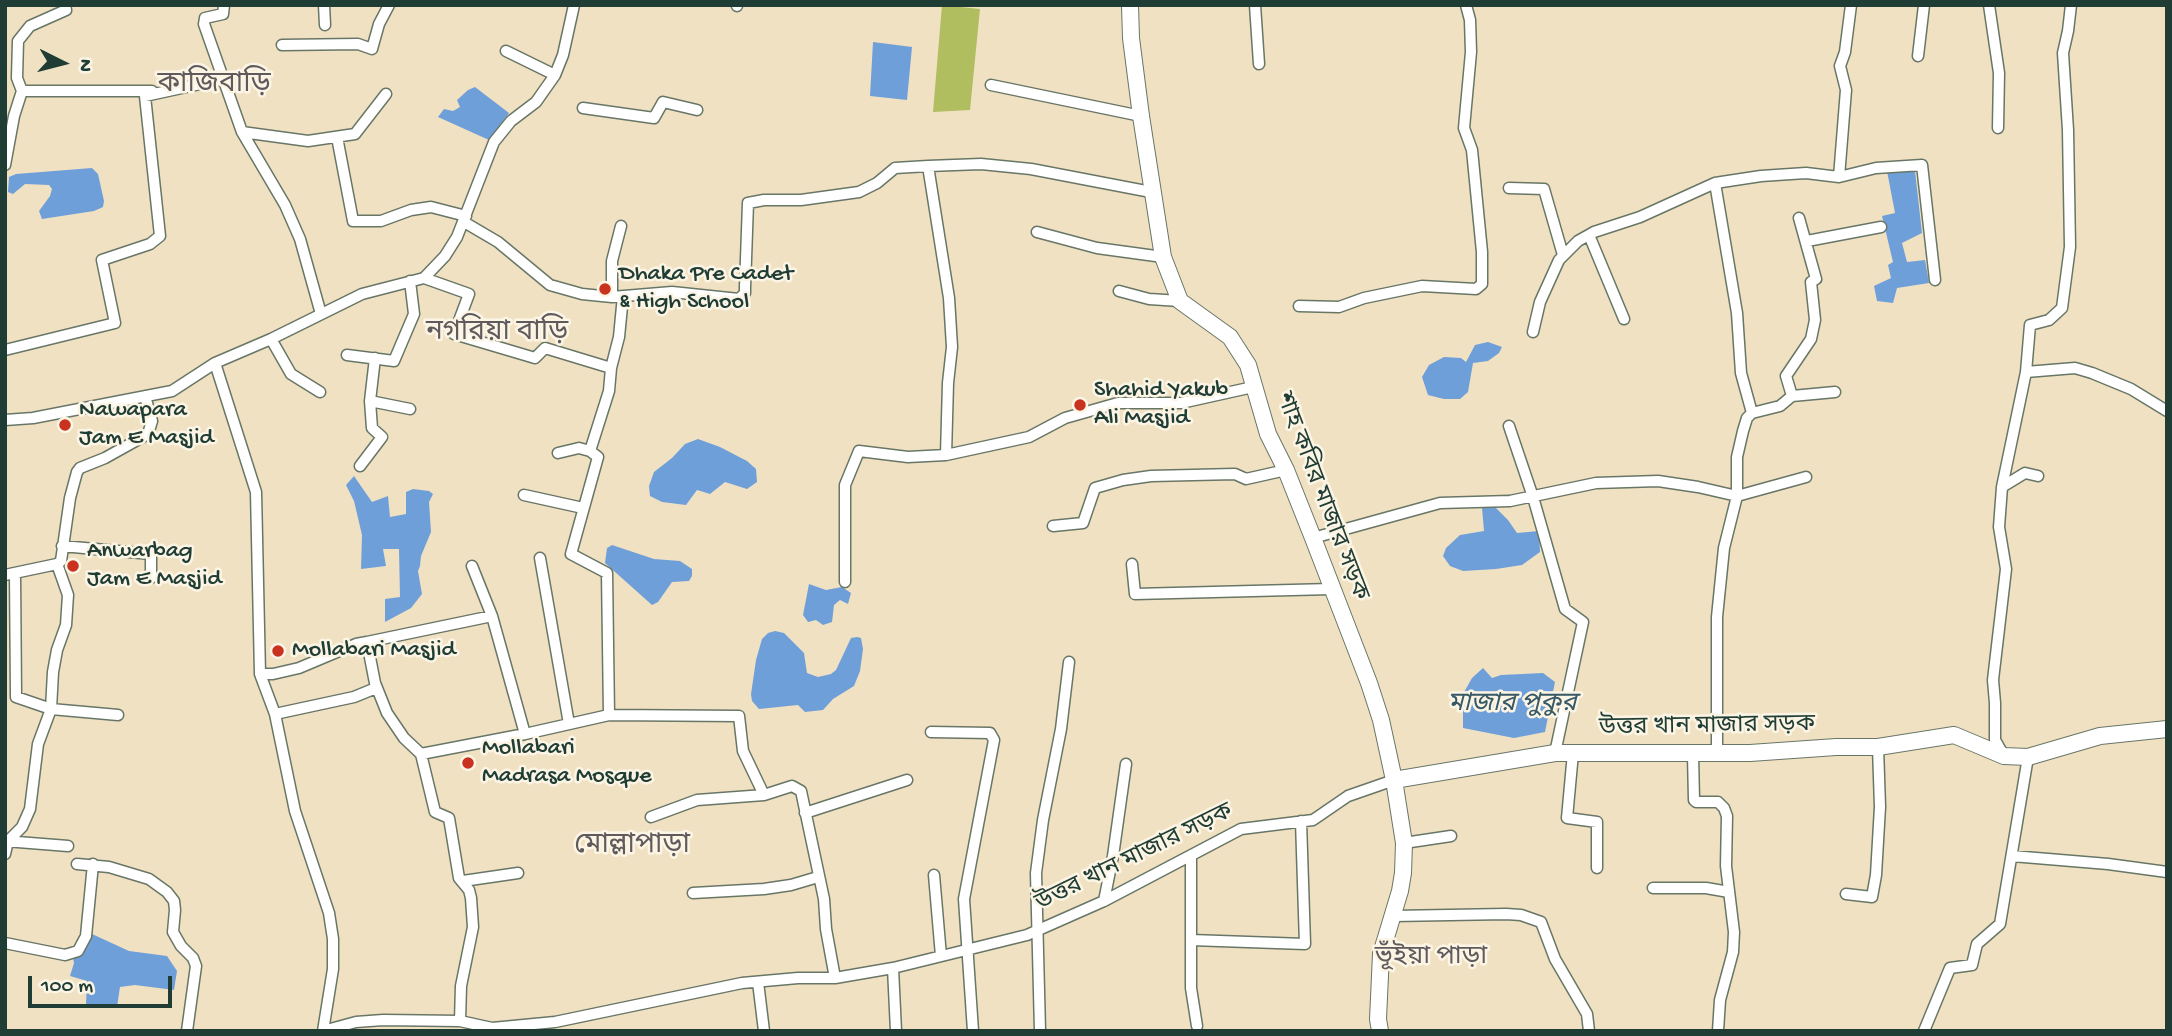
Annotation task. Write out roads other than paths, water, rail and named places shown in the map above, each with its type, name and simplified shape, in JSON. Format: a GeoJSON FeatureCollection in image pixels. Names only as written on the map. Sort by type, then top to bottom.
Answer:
{"type":"FeatureCollection","features":[{"type":"Feature","properties":{"kind":"main road"},"geometry":{"type":"LineString","coordinates":[[1130,5],[1131,38],[1151,192],[1163,257],[1180,301]]}},
{"type":"Feature","properties":{"kind":"main road","name":"শাহ কবির মাজার সড়ক"},"geometry":{"type":"LineString","coordinates":[[1180,301],[1230,337],[1248,365],[1252,387],[1268,434],[1286,470],[1313,538],[1381,720],[1404,844],[1403,873],[1381,954],[1378,1018],[1380,1031]]}},
{"type":"Feature","properties":{"kind":"main road","name":"উত্তর খান মাজার সড়ক"},"geometry":{"type":"LineString","coordinates":[[1394,780],[1555,753],[1693,755],[1878,747],[1954,735],[2004,756],[2028,757],[2100,736],[2167,729]]}},
{"type":"Feature","properties":{"kind":"street"},"geometry":{"type":"LineString","coordinates":[[5,165],[22,90],[17,78],[18,41],[23,32],[38,22],[66,10],[65,5]]}},
{"type":"Feature","properties":{"kind":"street"},"geometry":{"type":"LineString","coordinates":[[224,5],[223,13],[205,18],[204,24],[242,132],[285,205],[300,239],[321,314]]}},
{"type":"Feature","properties":{"kind":"street"},"geometry":{"type":"LineString","coordinates":[[324,5],[325,25]]}},
{"type":"Feature","properties":{"kind":"street"},"geometry":{"type":"LineString","coordinates":[[282,45],[358,44],[372,49],[379,24],[389,5]]}},
{"type":"Feature","properties":{"kind":"street"},"geometry":{"type":"LineString","coordinates":[[424,278],[445,256],[465,219],[494,142],[511,121],[536,102],[555,75],[563,55],[573,5]]}},
{"type":"Feature","properties":{"kind":"street"},"geometry":{"type":"LineString","coordinates":[[1255,5],[1259,64]]}},
{"type":"Feature","properties":{"kind":"street"},"geometry":{"type":"LineString","coordinates":[[1299,306],[1339,307],[1364,298],[1422,286],[1476,289],[1482,284],[1482,252],[1472,150],[1464,128],[1471,52],[1470,20],[1466,5]]}},
{"type":"Feature","properties":{"kind":"street"},"geometry":{"type":"LineString","coordinates":[[1839,177],[1846,90],[1840,66],[1845,52],[1851,5]]}},
{"type":"Feature","properties":{"kind":"street"},"geometry":{"type":"LineString","coordinates":[[1918,56],[1924,5]]}},
{"type":"Feature","properties":{"kind":"street"},"geometry":{"type":"LineString","coordinates":[[1989,5],[1999,73],[1998,128]]}},
{"type":"Feature","properties":{"kind":"street"},"geometry":{"type":"LineString","coordinates":[[2004,756],[1995,740],[1996,703],[1993,680],[2006,569],[1999,527],[2002,487],[2026,372],[2030,325],[2049,320],[2062,308],[2070,247],[2068,130],[2063,53],[2071,5]]}},
{"type":"Feature","properties":{"kind":"street"},"geometry":{"type":"LineString","coordinates":[[506,51],[555,75]]}},
{"type":"Feature","properties":{"kind":"street"},"geometry":{"type":"LineString","coordinates":[[5,52],[18,52]]}},
{"type":"Feature","properties":{"kind":"street"},"geometry":{"type":"LineString","coordinates":[[5,351],[115,323],[102,260],[150,244],[160,236],[143,99],[148,94],[222,79]]}},
{"type":"Feature","properties":{"kind":"street"},"geometry":{"type":"LineString","coordinates":[[990,85],[1141,116]]}},
{"type":"Feature","properties":{"kind":"street"},"geometry":{"type":"LineString","coordinates":[[22,90],[162,91]]}},
{"type":"Feature","properties":{"kind":"street"},"geometry":{"type":"LineString","coordinates":[[242,132],[309,141],[355,135],[386,94]]}},
{"type":"Feature","properties":{"kind":"street"},"geometry":{"type":"LineString","coordinates":[[583,108],[654,118],[663,102],[697,110]]}},
{"type":"Feature","properties":{"kind":"street"},"geometry":{"type":"LineString","coordinates":[[337,137],[353,221],[381,220],[411,209],[431,207],[465,219],[550,285],[582,294],[617,297],[672,292],[739,299],[745,293],[746,286],[748,203],[764,200],[802,200],[859,192],[877,183],[895,168],[981,164],[1031,169],[1151,192]]}},
{"type":"Feature","properties":{"kind":"street"},"geometry":{"type":"LineString","coordinates":[[1533,332],[1540,302],[1559,260],[1578,240],[1640,217],[1716,183],[1761,176],[1806,173],[1839,177],[1876,168],[1922,165],[1935,280]]}},
{"type":"Feature","properties":{"kind":"street"},"geometry":{"type":"LineString","coordinates":[[928,166],[949,298],[952,347],[946,454]]}},
{"type":"Feature","properties":{"kind":"street"},"geometry":{"type":"LineString","coordinates":[[1716,183],[1737,313],[1741,373],[1752,414]]}},
{"type":"Feature","properties":{"kind":"street"},"geometry":{"type":"LineString","coordinates":[[1509,188],[1544,189],[1563,255]]}},
{"type":"Feature","properties":{"kind":"street"},"geometry":{"type":"LineString","coordinates":[[1792,396],[1786,376],[1811,339],[1814,328],[1811,282],[1816,279],[1799,218]]}},
{"type":"Feature","properties":{"kind":"street"},"geometry":{"type":"LineString","coordinates":[[590,451],[609,391],[611,368],[619,337],[612,261],[621,226]]}},
{"type":"Feature","properties":{"kind":"street"},"geometry":{"type":"LineString","coordinates":[[1807,241],[1881,227]]}},
{"type":"Feature","properties":{"kind":"street"},"geometry":{"type":"LineString","coordinates":[[1037,232],[1097,248],[1163,257]]}},
{"type":"Feature","properties":{"kind":"street"},"geometry":{"type":"LineString","coordinates":[[1589,235],[1624,319]]}},
{"type":"Feature","properties":{"kind":"street"},"geometry":{"type":"LineString","coordinates":[[5,420],[33,418],[172,391],[215,363],[271,340],[362,294],[424,278],[469,294],[454,334],[535,358],[545,348],[611,368]]}},
{"type":"Feature","properties":{"kind":"street"},"geometry":{"type":"LineString","coordinates":[[347,355],[394,361],[414,314],[410,281]]}},
{"type":"Feature","properties":{"kind":"street"},"geometry":{"type":"LineString","coordinates":[[1119,291],[1149,299],[1180,301]]}},
{"type":"Feature","properties":{"kind":"street"},"geometry":{"type":"LineString","coordinates":[[271,340],[291,374],[320,392]]}},
{"type":"Feature","properties":{"kind":"street"},"geometry":{"type":"LineString","coordinates":[[360,466],[382,438],[372,428],[370,401],[375,358]]}},
{"type":"Feature","properties":{"kind":"street"},"geometry":{"type":"LineString","coordinates":[[215,363],[256,492],[260,674],[275,714],[295,811],[329,913],[333,939],[333,969],[323,1031]]}},
{"type":"Feature","properties":{"kind":"street"},"geometry":{"type":"LineString","coordinates":[[2026,372],[2075,368],[2083,370],[2109,378],[2167,411]]}},
{"type":"Feature","properties":{"kind":"street"},"geometry":{"type":"LineString","coordinates":[[845,582],[845,485],[859,451],[908,457],[946,454],[1029,437],[1065,418],[1118,403],[1181,403],[1252,387]]}},
{"type":"Feature","properties":{"kind":"street"},"geometry":{"type":"LineString","coordinates":[[1717,754],[1717,617],[1724,548],[1737,496],[1737,457],[1743,431],[1752,414],[1780,406],[1792,396],[1835,392]]}},
{"type":"Feature","properties":{"kind":"street"},"geometry":{"type":"LineString","coordinates":[[118,715],[51,709],[16,697],[10,574],[61,561],[70,498],[77,472],[80,468],[105,458],[148,434],[152,422],[145,396]]}},
{"type":"Feature","properties":{"kind":"street"},"geometry":{"type":"LineString","coordinates":[[370,401],[410,409]]}},
{"type":"Feature","properties":{"kind":"street"},"geometry":{"type":"LineString","coordinates":[[1509,426],[1533,497],[1565,610],[1583,622],[1555,753]]}},
{"type":"Feature","properties":{"kind":"street"},"geometry":{"type":"LineString","coordinates":[[558,453],[579,449],[590,451],[598,457],[571,554],[607,573],[609,715]]}},
{"type":"Feature","properties":{"kind":"street"},"geometry":{"type":"LineString","coordinates":[[1053,526],[1083,523],[1095,488],[1124,480],[1151,476],[1236,474],[1247,479],[1286,470]]}},
{"type":"Feature","properties":{"kind":"street"},"geometry":{"type":"LineString","coordinates":[[2002,487],[2025,473],[2038,476]]}},
{"type":"Feature","properties":{"kind":"street"},"geometry":{"type":"LineString","coordinates":[[1313,538],[1440,503],[1510,501],[1596,483],[1657,481],[1737,496],[1806,477]]}},
{"type":"Feature","properties":{"kind":"street"},"geometry":{"type":"LineString","coordinates":[[524,495],[583,508]]}},
{"type":"Feature","properties":{"kind":"street"},"geometry":{"type":"LineString","coordinates":[[62,546],[151,554],[151,578]]}},
{"type":"Feature","properties":{"kind":"street"},"geometry":{"type":"LineString","coordinates":[[540,558],[569,724]]}},
{"type":"Feature","properties":{"kind":"street"},"geometry":{"type":"LineString","coordinates":[[5,854],[7,841],[22,827],[30,809],[38,744],[51,709],[53,672],[66,625],[68,595],[57,564]]}},
{"type":"Feature","properties":{"kind":"street"},"geometry":{"type":"LineString","coordinates":[[1132,564],[1135,594],[1331,589]]}},
{"type":"Feature","properties":{"kind":"street"},"geometry":{"type":"LineString","coordinates":[[472,566],[492,616],[525,734]]}},
{"type":"Feature","properties":{"kind":"street"},"geometry":{"type":"LineString","coordinates":[[260,674],[299,668],[356,644],[492,616]]}},
{"type":"Feature","properties":{"kind":"street"},"geometry":{"type":"LineString","coordinates":[[367,642],[376,688],[387,713],[404,738],[421,754],[435,812],[449,818],[459,878],[471,898],[474,917],[461,986],[460,1021]]}},
{"type":"Feature","properties":{"kind":"street"},"geometry":{"type":"LineString","coordinates":[[1040,1031],[1036,873],[1043,820],[1061,729],[1069,662]]}},
{"type":"Feature","properties":{"kind":"street"},"geometry":{"type":"LineString","coordinates":[[275,714],[354,697],[376,688]]}},
{"type":"Feature","properties":{"kind":"street"},"geometry":{"type":"LineString","coordinates":[[421,754],[609,715],[739,716],[743,751],[764,795]]}},
{"type":"Feature","properties":{"kind":"street"},"geometry":{"type":"LineString","coordinates":[[931,732],[990,733],[994,740],[964,899],[973,1031]]}},
{"type":"Feature","properties":{"kind":"street"},"geometry":{"type":"LineString","coordinates":[[1846,894],[1872,897],[1880,807],[1878,747]]}},
{"type":"Feature","properties":{"kind":"street"},"geometry":{"type":"LineString","coordinates":[[1573,753],[1567,818],[1597,822],[1597,867]]}},
{"type":"Feature","properties":{"kind":"street"},"geometry":{"type":"LineString","coordinates":[[1693,755],[1694,800],[1718,802],[1724,807],[1727,816],[1726,866],[1734,932],[1733,952],[1720,1000],[1718,1031]]}},
{"type":"Feature","properties":{"kind":"street"},"geometry":{"type":"LineString","coordinates":[[1924,1031],[1950,968],[1972,965],[1977,944],[2000,924],[2028,757]]}},
{"type":"Feature","properties":{"kind":"street"},"geometry":{"type":"LineString","coordinates":[[1104,901],[1126,764]]}},
{"type":"Feature","properties":{"kind":"street"},"geometry":{"type":"LineString","coordinates":[[805,813],[907,780]]}},
{"type":"Feature","properties":{"kind":"street","name":"উত্তর খান মাজার সড়ক"},"geometry":{"type":"LineString","coordinates":[[323,1031],[356,1022],[383,1020],[460,1021],[492,1030],[555,1022],[758,982],[835,978],[893,968],[1036,932],[1104,901],[1241,829],[1313,820],[1348,796],[1394,780]]}},
{"type":"Feature","properties":{"kind":"street"},"geometry":{"type":"LineString","coordinates":[[651,817],[697,800],[764,795],[797,787],[801,791],[824,898],[826,929],[835,978]]}},
{"type":"Feature","properties":{"kind":"street"},"geometry":{"type":"LineString","coordinates":[[1191,940],[1304,944],[1301,821]]}},
{"type":"Feature","properties":{"kind":"street"},"geometry":{"type":"LineString","coordinates":[[1404,844],[1451,836]]}},
{"type":"Feature","properties":{"kind":"street"},"geometry":{"type":"LineString","coordinates":[[7,841],[68,846]]}},
{"type":"Feature","properties":{"kind":"street"},"geometry":{"type":"LineString","coordinates":[[1191,856],[1191,988],[1197,1026]]}},
{"type":"Feature","properties":{"kind":"street"},"geometry":{"type":"LineString","coordinates":[[2012,856],[2167,872]]}},
{"type":"Feature","properties":{"kind":"street"},"geometry":{"type":"LineString","coordinates":[[77,864],[109,867],[149,879],[167,892],[174,901],[173,932],[196,966],[187,1031]]}},
{"type":"Feature","properties":{"kind":"street"},"geometry":{"type":"LineString","coordinates":[[5,943],[65,955],[78,951],[86,936],[93,864]]}},
{"type":"Feature","properties":{"kind":"street"},"geometry":{"type":"LineString","coordinates":[[463,881],[518,873]]}},
{"type":"Feature","properties":{"kind":"street"},"geometry":{"type":"LineString","coordinates":[[934,876],[941,956]]}},
{"type":"Feature","properties":{"kind":"street"},"geometry":{"type":"LineString","coordinates":[[693,893],[764,890],[818,877]]}},
{"type":"Feature","properties":{"kind":"street"},"geometry":{"type":"LineString","coordinates":[[1653,888],[1706,888],[1729,892]]}},
{"type":"Feature","properties":{"kind":"street"},"geometry":{"type":"LineString","coordinates":[[1393,916],[1506,914],[1521,915],[1541,922],[1555,959],[1587,1014],[1589,1031]]}},
{"type":"Feature","properties":{"kind":"street"},"geometry":{"type":"LineString","coordinates":[[893,968],[896,1031]]}},
{"type":"Feature","properties":{"kind":"street"},"geometry":{"type":"LineString","coordinates":[[758,982],[764,1031]]}},
{"type":"Feature","properties":{"kind":"water"},"geometry":{"type":"Polygon","coordinates":[[[873,42],[912,47],[907,100],[870,96],[873,42]]]}},
{"type":"Feature","properties":{"kind":"water"},"geometry":{"type":"Polygon","coordinates":[[[475,87],[509,113],[489,140],[438,117],[444,109],[453,111],[460,107],[457,100],[475,87]]]}},
{"type":"Feature","properties":{"kind":"water"},"geometry":{"type":"Polygon","coordinates":[[[92,168],[98,174],[104,201],[103,207],[94,211],[42,219],[39,211],[50,196],[52,189],[49,185],[25,184],[13,194],[8,192],[9,177],[16,174],[92,168]]]}},
{"type":"Feature","properties":{"kind":"water"},"geometry":{"type":"Polygon","coordinates":[[[1887,171],[1915,171],[1922,233],[1902,243],[1907,262],[1925,260],[1929,283],[1897,288],[1893,303],[1877,301],[1874,286],[1891,278],[1888,265],[1893,262],[1882,216],[1895,213],[1887,171]]]}},
{"type":"Feature","properties":{"kind":"water"},"geometry":{"type":"Polygon","coordinates":[[[1488,342],[1502,347],[1499,353],[1488,361],[1473,363],[1468,392],[1460,399],[1428,395],[1422,377],[1429,365],[1444,357],[1461,358],[1466,362],[1475,345],[1488,342]]]}},
{"type":"Feature","properties":{"kind":"water"},"geometry":{"type":"Polygon","coordinates":[[[698,439],[747,461],[756,469],[757,482],[747,489],[725,482],[710,494],[697,490],[686,505],[662,502],[650,496],[649,486],[654,472],[685,444],[698,439]]]}},
{"type":"Feature","properties":{"kind":"water"},"geometry":{"type":"Polygon","coordinates":[[[354,476],[372,502],[388,496],[390,517],[406,514],[406,492],[413,489],[433,494],[429,502],[431,532],[418,571],[422,594],[411,608],[385,622],[385,599],[400,597],[399,549],[383,549],[386,566],[361,569],[362,535],[354,501],[346,485],[354,476]]]}},
{"type":"Feature","properties":{"kind":"water"},"geometry":{"type":"Polygon","coordinates":[[[1482,508],[1496,508],[1517,533],[1539,531],[1540,552],[1522,565],[1463,571],[1450,566],[1443,556],[1446,548],[1460,535],[1484,531],[1482,508]]]}},
{"type":"Feature","properties":{"kind":"water"},"geometry":{"type":"Polygon","coordinates":[[[612,545],[654,559],[680,561],[692,569],[692,576],[689,581],[672,582],[658,602],[652,605],[605,563],[607,548],[612,545]]]}},
{"type":"Feature","properties":{"kind":"water"},"geometry":{"type":"Polygon","coordinates":[[[809,584],[826,590],[842,587],[851,593],[848,604],[840,600],[834,605],[832,622],[823,625],[816,620],[808,622],[803,615],[809,584]]]}},
{"type":"Feature","properties":{"kind":"water"},"geometry":{"type":"Polygon","coordinates":[[[775,631],[784,633],[804,653],[807,673],[818,677],[836,670],[851,638],[861,638],[863,649],[860,671],[854,686],[833,699],[823,710],[805,712],[798,705],[759,709],[752,701],[751,694],[756,660],[762,639],[775,631]]]}},
{"type":"Feature","properties":{"kind":"water","name":"মাজার পুকুর"},"geometry":{"type":"Polygon","coordinates":[[[1483,668],[1492,678],[1501,675],[1543,673],[1555,682],[1545,732],[1514,738],[1463,728],[1463,694],[1472,678],[1483,668]]]}},
{"type":"Feature","properties":{"kind":"water"},"geometry":{"type":"Polygon","coordinates":[[[92,934],[129,951],[167,956],[177,971],[174,990],[135,985],[120,987],[117,1007],[86,1004],[87,981],[70,976],[74,963],[72,953],[92,934]]]}},
{"type":"Feature","properties":{"kind":"place","name":"Dhaka Pre Cadet & High School"},"geometry":{"type":"Point","coordinates":[605,289]}},
{"type":"Feature","properties":{"kind":"place","name":"Shahid Yakub Ali Masjid"},"geometry":{"type":"Point","coordinates":[1080,405]}},
{"type":"Feature","properties":{"kind":"place","name":"Nawapara Jam E Masjid"},"geometry":{"type":"Point","coordinates":[65,425]}},
{"type":"Feature","properties":{"kind":"place","name":"Anwarbag Jam E Masjid"},"geometry":{"type":"Point","coordinates":[73,566]}},
{"type":"Feature","properties":{"kind":"place","name":"Mollabari Masjid"},"geometry":{"type":"Point","coordinates":[278,651]}},
{"type":"Feature","properties":{"kind":"place","name":"Mollabari Madrasa Mosque"},"geometry":{"type":"Point","coordinates":[468,763]}},
{"type":"Feature","properties":{"kind":"district","name":"কাজিবাড়ি"},"geometry":{"type":"Point","coordinates":[214,87]}},
{"type":"Feature","properties":{"kind":"district","name":"নগরিয়া বাড়ি"},"geometry":{"type":"Point","coordinates":[497,335]}},
{"type":"Feature","properties":{"kind":"district","name":"মোল্লাপাড়া"},"geometry":{"type":"Point","coordinates":[632,848]}},
{"type":"Feature","properties":{"kind":"district","name":"ভূঁইয়া পাড়া"},"geometry":{"type":"Point","coordinates":[1431,959]}}]}
